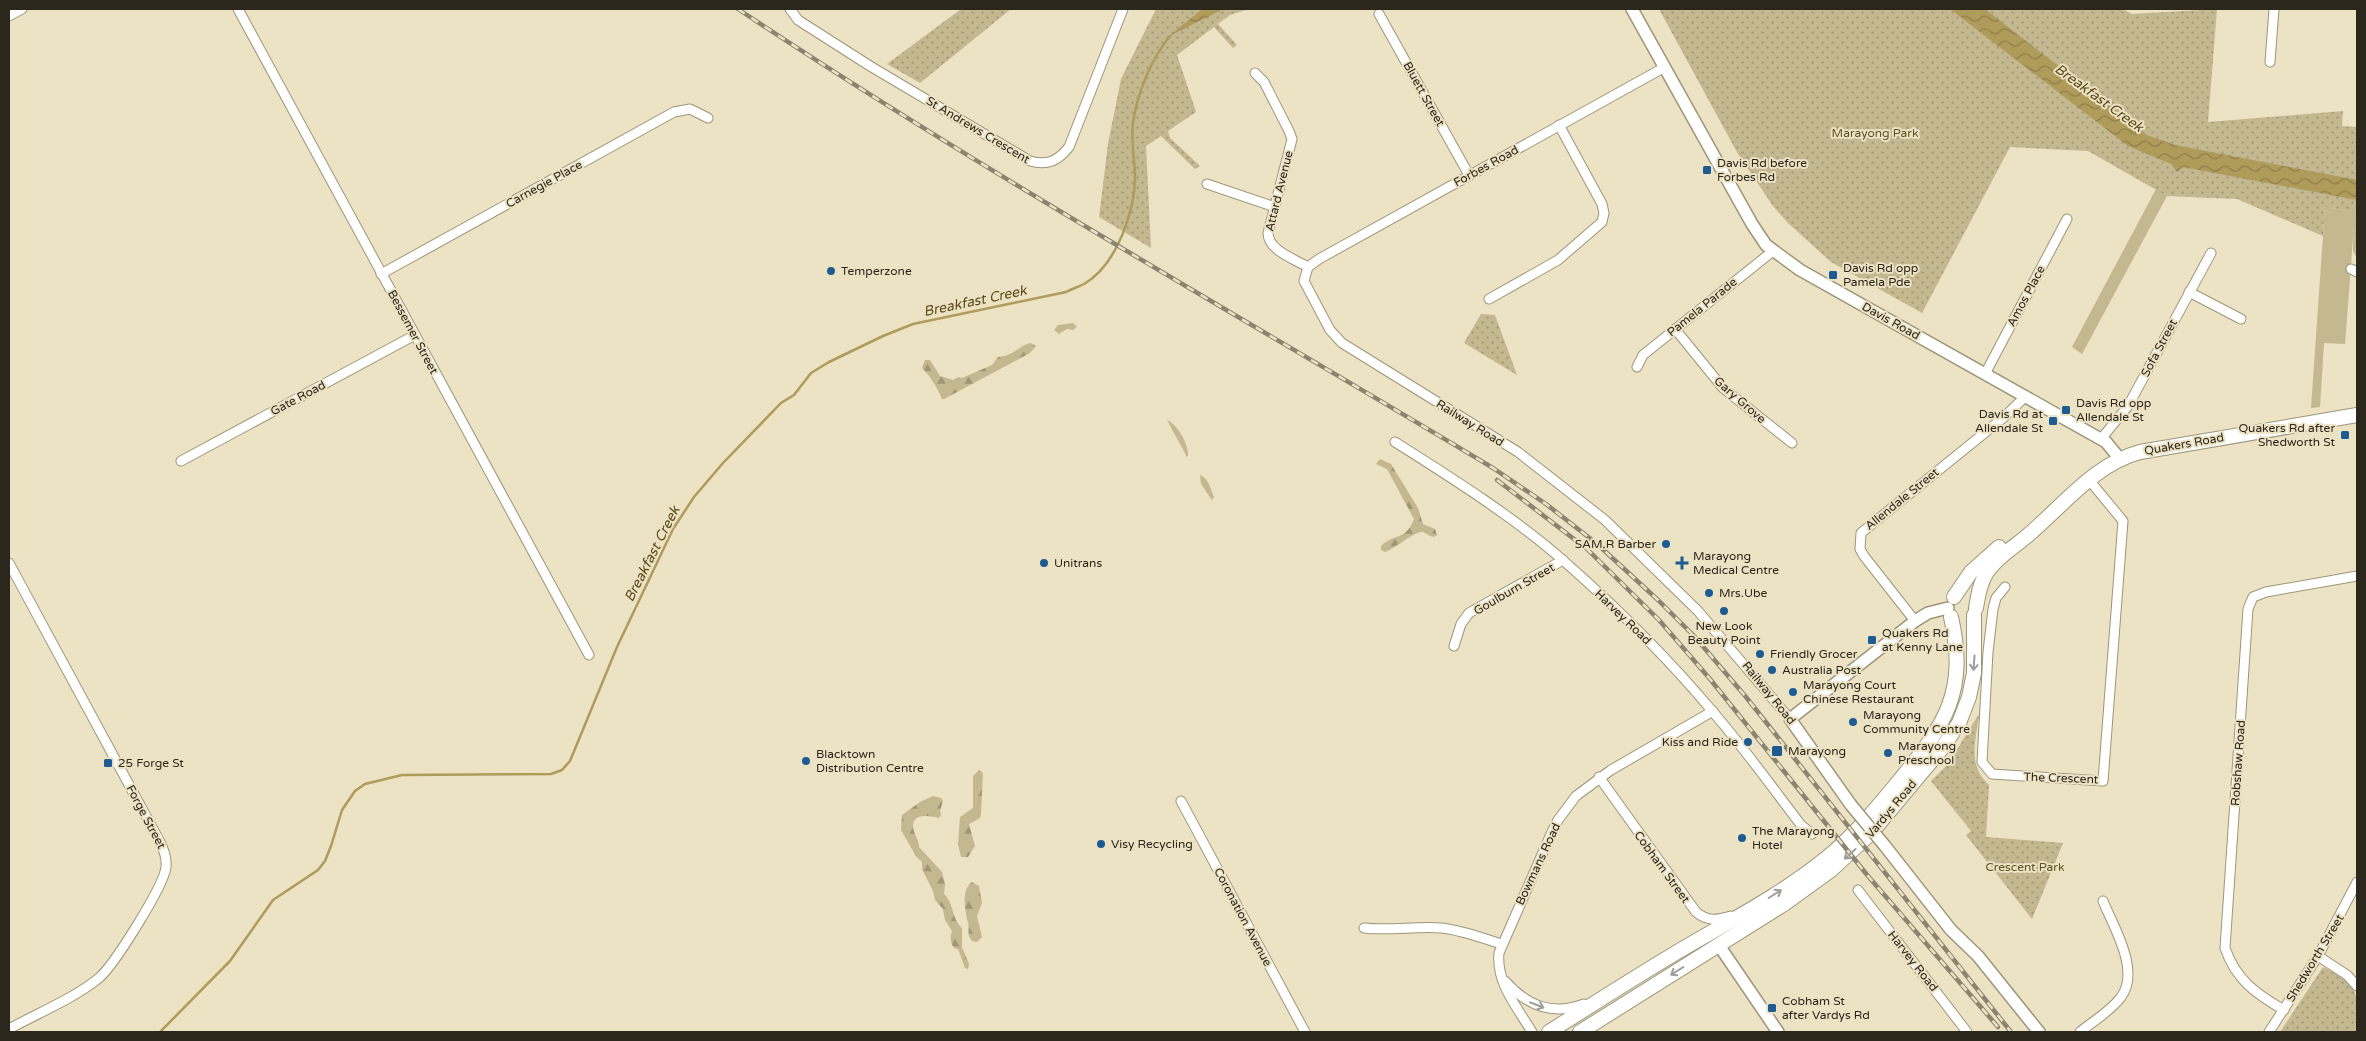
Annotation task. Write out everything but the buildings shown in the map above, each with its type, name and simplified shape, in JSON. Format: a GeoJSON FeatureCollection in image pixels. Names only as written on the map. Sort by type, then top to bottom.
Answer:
{"type":"FeatureCollection","features":[{"type":"Feature","properties":{"kind":"main road","name":"Quakers Road"},"geometry":{"type":"LineString","coordinates":[[1975,612],[1982,581],[1987,571],[2057,507],[2120,459],[2140,452],[2357,414]]}},
{"type":"Feature","properties":{"kind":"main road","name":"Quakers Road"},"geometry":{"type":"LineString","coordinates":[[1951,607],[1971,572],[2023,528],[2057,507]]}},
{"type":"Feature","properties":{"kind":"main road"},"geometry":{"type":"LineString","coordinates":[[1962,594],[1970,597],[1975,612],[1963,622],[1951,607],[1962,594]]}},
{"type":"Feature","properties":{"kind":"main road","name":"Vardys Road"},"geometry":{"type":"LineString","coordinates":[[1549,1032],[1672,954],[1746,912],[1803,876],[1850,838],[1938,731],[1950,705],[1956,679],[1957,651],[1951,607]]}},
{"type":"Feature","properties":{"kind":"main road","name":"Vardys Road"},"geometry":{"type":"LineString","coordinates":[[1580,1032],[1784,904],[1845,859],[1871,833],[1943,747],[1958,723],[1969,697],[1975,649],[1975,612]]}},
{"type":"Feature","properties":{"kind":"main road","name":"Vardys Road"},"geometry":{"type":"LineString","coordinates":[[1718,944],[1722,932],[1746,912]]}},
{"type":"Feature","properties":{"kind":"main road","name":"Vardys Road"},"geometry":{"type":"LineString","coordinates":[[1672,954],[1705,942],[1718,944]]}},
{"type":"Feature","properties":{"kind":"street"},"geometry":{"type":"LineString","coordinates":[[9,16],[22,9]]}},
{"type":"Feature","properties":{"kind":"street","name":"Bessemer Street"},"geometry":{"type":"LineString","coordinates":[[238,9],[589,655]]}},
{"type":"Feature","properties":{"kind":"street","name":"St Andrews Crescent"},"geometry":{"type":"LineString","coordinates":[[790,9],[798,20],[846,52],[1030,161],[1039,164],[1056,161],[1069,147],[1122,9]]}},
{"type":"Feature","properties":{"kind":"street","name":"Davis Road"},"geometry":{"type":"LineString","coordinates":[[1632,9],[1752,224],[1773,251],[1800,270],[2100,439],[2111,446],[2120,459]]}},
{"type":"Feature","properties":{"kind":"street"},"geometry":{"type":"LineString","coordinates":[[2270,62],[2274,9]]}},
{"type":"Feature","properties":{"kind":"street","name":"Bluett Street"},"geometry":{"type":"LineString","coordinates":[[1379,14],[1469,175]]}},
{"type":"Feature","properties":{"kind":"street","name":"Forbes Road"},"geometry":{"type":"LineString","coordinates":[[1308,267],[1319,259],[1665,67]]}},
{"type":"Feature","properties":{"kind":"street","name":"Attard Avenue"},"geometry":{"type":"LineString","coordinates":[[1255,73],[1264,82],[1292,139],[1274,207],[1268,239],[1275,248],[1308,267]]}},
{"type":"Feature","properties":{"kind":"street","name":"Carnegie Place"},"geometry":{"type":"LineString","coordinates":[[381,274],[674,112],[690,109],[708,118]]}},
{"type":"Feature","properties":{"kind":"street"},"geometry":{"type":"LineString","coordinates":[[1489,299],[1558,260],[1602,222],[1604,213],[1602,204],[1559,125]]}},
{"type":"Feature","properties":{"kind":"street"},"geometry":{"type":"LineString","coordinates":[[1207,184],[1274,207]]}},
{"type":"Feature","properties":{"kind":"street","name":"Amos Place"},"geometry":{"type":"LineString","coordinates":[[1985,374],[2067,219]]}},
{"type":"Feature","properties":{"kind":"street","name":"Pamela Parade"},"geometry":{"type":"LineString","coordinates":[[1637,367],[1642,355],[1773,251]]}},
{"type":"Feature","properties":{"kind":"street","name":"Sofa Street"},"geometry":{"type":"LineString","coordinates":[[2100,439],[2128,406],[2211,253]]}},
{"type":"Feature","properties":{"kind":"street","name":"Railway Road"},"geometry":{"type":"LineString","coordinates":[[1308,267],[1304,280],[1307,289],[1336,337],[1348,348],[1518,452],[1605,520],[1698,611],[1790,720],[1851,805],[1951,930],[1978,956],[2039,1032]]}},
{"type":"Feature","properties":{"kind":"street"},"geometry":{"type":"LineString","coordinates":[[2190,292],[2241,319]]}},
{"type":"Feature","properties":{"kind":"street","name":"Gary Grove"},"geometry":{"type":"LineString","coordinates":[[1675,329],[1727,392],[1792,443]]}},
{"type":"Feature","properties":{"kind":"street","name":"Gate Road"},"geometry":{"type":"LineString","coordinates":[[181,461],[415,335]]}},
{"type":"Feature","properties":{"kind":"street","name":"Allendale Street"},"geometry":{"type":"LineString","coordinates":[[1915,621],[1864,556],[1860,549],[1861,532],[2003,418],[2026,396]]}},
{"type":"Feature","properties":{"kind":"street","name":"Harvey Road"},"geometry":{"type":"LineString","coordinates":[[1395,442],[1465,486],[1563,560],[1663,657],[1713,711],[1801,825],[1812,834]]}},
{"type":"Feature","properties":{"kind":"street","name":"The Crescent"},"geometry":{"type":"LineString","coordinates":[[2006,588],[1996,598],[1988,652],[1982,762],[1992,774],[2103,781],[2122,521],[2090,481]]}},
{"type":"Feature","properties":{"kind":"street","name":"Goulburn Street"},"geometry":{"type":"LineString","coordinates":[[1454,646],[1461,624],[1470,613],[1563,560]]}},
{"type":"Feature","properties":{"kind":"street","name":"Forge Street"},"geometry":{"type":"LineString","coordinates":[[9,563],[160,842],[166,854],[166,866],[160,882],[121,951],[108,969],[88,986],[9,1029]]}},
{"type":"Feature","properties":{"kind":"street","name":"Robshaw Road"},"geometry":{"type":"LineString","coordinates":[[2284,1010],[2257,994],[2243,982],[2233,968],[2225,943],[2248,609],[2253,597],[2266,592],[2357,576]]}},
{"type":"Feature","properties":{"kind":"street"},"geometry":{"type":"LineString","coordinates":[[1790,720],[1915,621],[1928,613],[1951,607]]}},
{"type":"Feature","properties":{"kind":"street","name":"Bowmans Road"},"geometry":{"type":"LineString","coordinates":[[1532,1032],[1507,992],[1500,975],[1498,961],[1501,944],[1558,820],[1576,796],[1599,777],[1713,711]]}},
{"type":"Feature","properties":{"kind":"street","name":"Cobham Street"},"geometry":{"type":"LineString","coordinates":[[1599,777],[1683,897],[1696,912],[1707,919],[1718,919],[1746,912]]}},
{"type":"Feature","properties":{"kind":"street","name":"Coronation Avenue"},"geometry":{"type":"LineString","coordinates":[[1181,801],[1305,1032]]}},
{"type":"Feature","properties":{"kind":"street","name":"Shedworth Street"},"geometry":{"type":"LineString","coordinates":[[2269,1032],[2318,956],[2357,882]]}},
{"type":"Feature","properties":{"kind":"street","name":"Harvey Road"},"geometry":{"type":"LineString","coordinates":[[1858,890],[1967,1032]]}},
{"type":"Feature","properties":{"kind":"street"},"geometry":{"type":"LineString","coordinates":[[2080,1032],[2116,1003],[2125,990],[2128,980],[2126,958],[2103,901]]}},
{"type":"Feature","properties":{"kind":"street"},"geometry":{"type":"LineString","coordinates":[[1364,928],[1379,930],[1442,928],[1460,931],[1501,944]]}},
{"type":"Feature","properties":{"kind":"street"},"geometry":{"type":"LineString","coordinates":[[1718,944],[1778,1032]]}},
{"type":"Feature","properties":{"kind":"street"},"geometry":{"type":"LineString","coordinates":[[2318,956],[2348,975],[2357,986]]}},
{"type":"Feature","properties":{"kind":"street"},"geometry":{"type":"LineString","coordinates":[[1500,975],[1526,1001],[1554,1010],[1577,1007],[1610,993]]}},
{"type":"Feature","properties":{"kind":"green space"},"geometry":{"type":"Polygon","coordinates":[[[961,9],[1011,9],[920,83],[887,64],[961,9]]]}},
{"type":"Feature","properties":{"kind":"green space"},"geometry":{"type":"Polygon","coordinates":[[[1156,9],[1249,9],[1230,15],[1218,24],[1237,45],[1233,48],[1214,27],[1177,55],[1196,112],[1168,131],[1170,138],[1200,166],[1195,169],[1161,136],[1146,146],[1151,248],[1099,217],[1108,144],[1121,79],[1156,9]]]}},
{"type":"Feature","properties":{"kind":"green space","name":"Marayong Park"},"geometry":{"type":"Polygon","coordinates":[[[1659,9],[2122,9],[2132,14],[2217,9],[2208,122],[2343,111],[2342,126],[2357,127],[2357,258],[2353,251],[2354,212],[2325,207],[2323,236],[2237,199],[2167,196],[2088,151],[2010,147],[1922,313],[1831,262],[1788,223],[1773,206],[1738,154],[1659,9]]]}},
{"type":"Feature","properties":{"kind":"green space"},"geometry":{"type":"Polygon","coordinates":[[[2156,189],[2167,196],[2082,354],[2072,347],[2156,189]]]}},
{"type":"Feature","properties":{"kind":"green space"},"geometry":{"type":"Polygon","coordinates":[[[2325,207],[2355,212],[2345,344],[2324,343],[2320,407],[2311,408],[2325,207]]]}},
{"type":"Feature","properties":{"kind":"green space"},"geometry":{"type":"Polygon","coordinates":[[[1481,314],[1495,315],[1517,375],[1464,343],[1481,314]]]}},
{"type":"Feature","properties":{"kind":"green space"},"geometry":{"type":"Polygon","coordinates":[[[1073,323],[1077,327],[1073,330],[1067,329],[1059,334],[1054,330],[1058,325],[1073,323]]]}},
{"type":"Feature","properties":{"kind":"green space"},"geometry":{"type":"Polygon","coordinates":[[[1031,343],[1036,346],[1030,353],[944,399],[942,399],[934,382],[922,368],[925,360],[930,360],[940,376],[953,380],[958,377],[962,378],[992,365],[998,357],[1008,355],[1022,346],[1031,343]]]}},
{"type":"Feature","properties":{"kind":"green space"},"geometry":{"type":"Polygon","coordinates":[[[1167,420],[1175,426],[1182,436],[1187,448],[1187,457],[1167,420]]]}},
{"type":"Feature","properties":{"kind":"green space"},"geometry":{"type":"Polygon","coordinates":[[[1380,459],[1391,464],[1418,508],[1423,524],[1435,529],[1437,535],[1434,537],[1420,532],[1385,552],[1381,550],[1381,546],[1386,542],[1407,531],[1414,519],[1387,469],[1376,464],[1380,459]]]}},
{"type":"Feature","properties":{"kind":"green space"},"geometry":{"type":"Polygon","coordinates":[[[1200,475],[1209,484],[1214,497],[1212,500],[1201,484],[1200,475]]]}},
{"type":"Feature","properties":{"kind":"green space","name":"Crescent Park"},"geometry":{"type":"Polygon","coordinates":[[[1979,714],[1975,743],[1975,761],[1982,777],[1989,785],[1986,837],[2063,843],[2032,919],[1966,835],[1971,831],[1931,781],[1948,764],[1979,714]]]}},
{"type":"Feature","properties":{"kind":"green space"},"geometry":{"type":"Polygon","coordinates":[[[979,770],[983,773],[981,814],[980,818],[969,824],[975,846],[968,857],[961,857],[958,844],[960,817],[973,808],[973,776],[979,770]]]}},
{"type":"Feature","properties":{"kind":"green space"},"geometry":{"type":"Polygon","coordinates":[[[933,796],[941,798],[943,801],[940,811],[941,815],[939,818],[919,817],[914,822],[913,827],[919,847],[942,872],[945,884],[944,894],[950,903],[956,920],[962,928],[962,947],[969,964],[968,969],[965,968],[958,949],[954,948],[952,944],[952,931],[945,920],[943,909],[935,900],[933,891],[922,869],[922,862],[916,856],[901,830],[902,815],[920,802],[933,796]]]}},
{"type":"Feature","properties":{"kind":"green space"},"geometry":{"type":"Polygon","coordinates":[[[972,882],[979,886],[982,903],[977,916],[982,937],[977,942],[972,941],[969,936],[965,907],[966,890],[972,882]]]}},
{"type":"Feature","properties":{"kind":"green space"},"geometry":{"type":"Polygon","coordinates":[[[2323,967],[2345,980],[2355,992],[2357,999],[2357,1032],[2280,1032],[2323,967]]]}},
{"type":"Feature","properties":{"kind":"water"},"geometry":{"type":"Polygon","coordinates":[[[1202,9],[1224,9],[1169,36],[1202,9]]]}},
{"type":"Feature","properties":{"kind":"water"},"geometry":{"type":"Polygon","coordinates":[[[1950,9],[1985,9],[2147,135],[2175,145],[2357,180],[2357,200],[2183,167],[2177,172],[2171,164],[2128,146],[1950,9]]]}},
{"type":"Feature","properties":{"kind":"waterway","name":"Breakfast Creek"},"geometry":{"type":"LineString","coordinates":[[160,1032],[230,961],[273,900],[318,870],[325,861],[342,810],[355,791],[365,784],[402,775],[551,774],[562,770],[570,761],[617,647],[673,529],[694,497],[723,463],[781,403],[794,395],[811,373],[829,362],[883,336],[913,324],[1066,292],[1084,284],[1096,275],[1115,250],[1128,219],[1132,203],[1135,173],[1132,136],[1135,112],[1141,89],[1151,66],[1170,36]]}},
{"type":"Feature","properties":{"kind":"railway"},"geometry":{"type":"LineString","coordinates":[[738,9],[830,69],[1018,186],[1493,468],[1546,504],[1596,543],[1694,636],[1746,697],[2011,1032]]}},
{"type":"Feature","properties":{"kind":"railway"},"geometry":{"type":"LineString","coordinates":[[1497,480],[1587,549],[1659,620],[1710,679],[1868,876],[1998,1027]]}},
{"type":"Feature","properties":{"kind":"place","name":"Davis Rd before Forbes Rd"},"geometry":{"type":"Point","coordinates":[1707,170]}},
{"type":"Feature","properties":{"kind":"place","name":"Temperzone"},"geometry":{"type":"Point","coordinates":[831,271]}},
{"type":"Feature","properties":{"kind":"place","name":"Davis Rd opp Pamela Pde"},"geometry":{"type":"Point","coordinates":[1833,275]}},
{"type":"Feature","properties":{"kind":"place","name":"Davis Rd opp Allendale St"},"geometry":{"type":"Point","coordinates":[2066,410]}},
{"type":"Feature","properties":{"kind":"place","name":"Davis Rd at Allendale St"},"geometry":{"type":"Point","coordinates":[2053,421]}},
{"type":"Feature","properties":{"kind":"place","name":"Quakers Rd after Shedworth St"},"geometry":{"type":"Point","coordinates":[2345,435]}},
{"type":"Feature","properties":{"kind":"place","name":"SAM.R Barber"},"geometry":{"type":"Point","coordinates":[1666,544]}},
{"type":"Feature","properties":{"kind":"place","name":"Unitrans"},"geometry":{"type":"Point","coordinates":[1044,563]}},
{"type":"Feature","properties":{"kind":"place","name":"Marayong Medical Centre"},"geometry":{"type":"Point","coordinates":[1682,563]}},
{"type":"Feature","properties":{"kind":"place","name":"Mrs.Ube"},"geometry":{"type":"Point","coordinates":[1709,593]}},
{"type":"Feature","properties":{"kind":"place","name":"New Look Beauty Point"},"geometry":{"type":"Point","coordinates":[1724,611]}},
{"type":"Feature","properties":{"kind":"place","name":"Quakers Rd at Kenny Lane"},"geometry":{"type":"Point","coordinates":[1872,640]}},
{"type":"Feature","properties":{"kind":"place","name":"Friendly Grocer"},"geometry":{"type":"Point","coordinates":[1760,654]}},
{"type":"Feature","properties":{"kind":"place","name":"Australia Post"},"geometry":{"type":"Point","coordinates":[1772,670]}},
{"type":"Feature","properties":{"kind":"place","name":"Marayong Court Chinese Restaurant"},"geometry":{"type":"Point","coordinates":[1793,692]}},
{"type":"Feature","properties":{"kind":"place","name":"Marayong Community Centre"},"geometry":{"type":"Point","coordinates":[1853,722]}},
{"type":"Feature","properties":{"kind":"place","name":"Kiss and Ride"},"geometry":{"type":"Point","coordinates":[1748,742]}},
{"type":"Feature","properties":{"kind":"place","name":"Marayong"},"geometry":{"type":"Point","coordinates":[1777,751]}},
{"type":"Feature","properties":{"kind":"place","name":"Marayong Preschool"},"geometry":{"type":"Point","coordinates":[1888,753]}},
{"type":"Feature","properties":{"kind":"place","name":"Blacktown Distribution Centre"},"geometry":{"type":"Point","coordinates":[806,761]}},
{"type":"Feature","properties":{"kind":"place","name":"25 Forge St"},"geometry":{"type":"Point","coordinates":[108,763]}},
{"type":"Feature","properties":{"kind":"place","name":"The Marayong Hotel"},"geometry":{"type":"Point","coordinates":[1742,838]}},
{"type":"Feature","properties":{"kind":"place","name":"Visy Recycling"},"geometry":{"type":"Point","coordinates":[1101,844]}},
{"type":"Feature","properties":{"kind":"place","name":"Cobham St after Vardys Rd"},"geometry":{"type":"Point","coordinates":[1772,1008]}}]}
